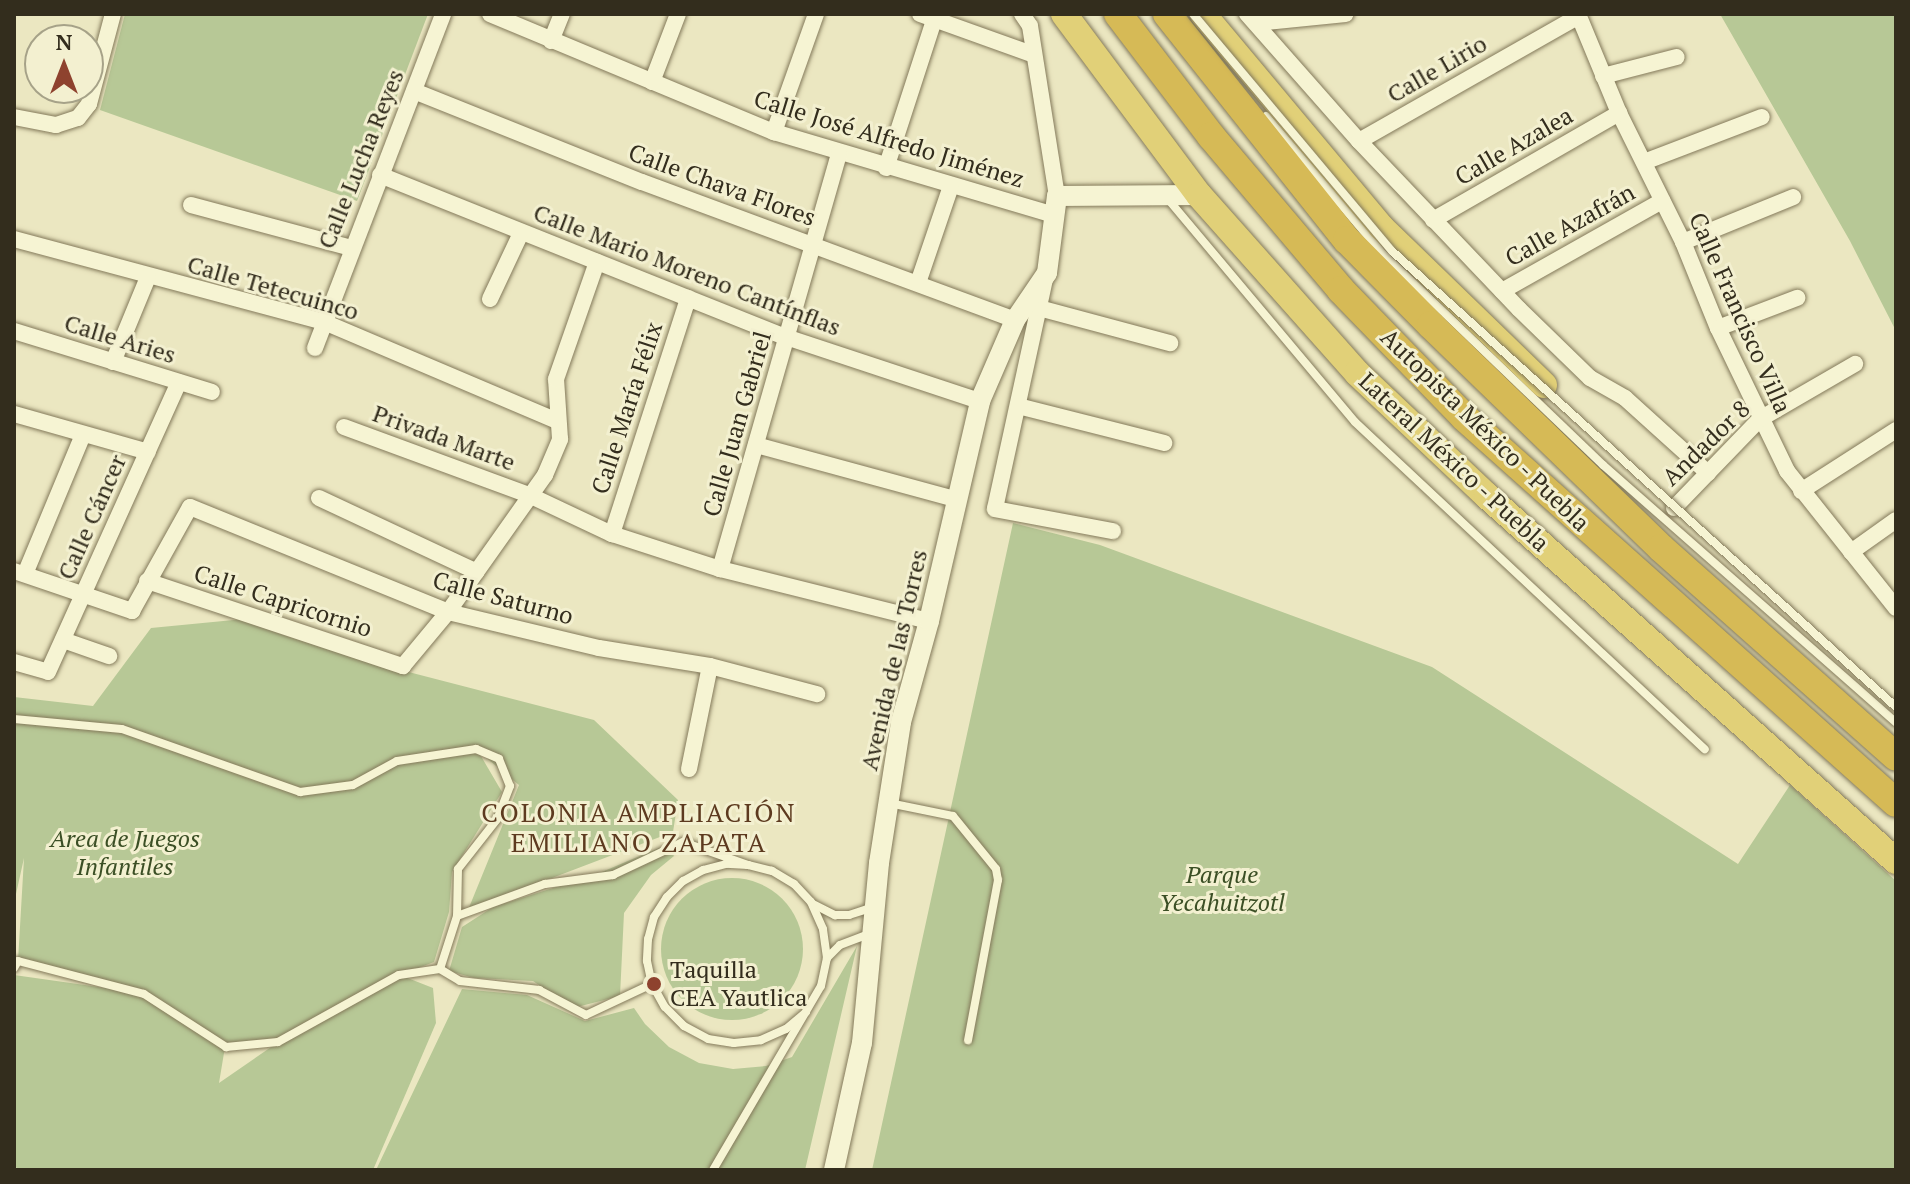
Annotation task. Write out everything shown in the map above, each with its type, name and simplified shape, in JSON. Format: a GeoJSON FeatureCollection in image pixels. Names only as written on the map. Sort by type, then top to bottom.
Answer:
{"type":"FeatureCollection","features":[{"type":"Feature","properties":{"kind":"highway","name":"Lateral México - Puebla"},"geometry":{"type":"LineString","coordinates":[[1064,14],[1192,185],[1306,318],[1426,441],[1896,861]]}},
{"type":"Feature","properties":{"kind":"highway","name":"Autopista México - Puebla"},"geometry":{"type":"LineString","coordinates":[[1118,14],[1211,136],[1341,290],[1464,417],[1896,803]]}},
{"type":"Feature","properties":{"kind":"highway","name":"Autopista México - Puebla"},"geometry":{"type":"LineString","coordinates":[[1167,14],[1347,240],[1661,548],[1896,757]]}},
{"type":"Feature","properties":{"kind":"highway"},"geometry":{"type":"LineString","coordinates":[[1203,14],[1381,227],[1674,508],[1896,706]]}},
{"type":"Feature","properties":{"kind":"street"},"geometry":{"type":"LineString","coordinates":[[14,117],[56,125],[78,118],[89,104],[113,14]]}},
{"type":"Feature","properties":{"kind":"street","name":"Calle Lucha Reyes"},"geometry":{"type":"LineString","coordinates":[[315,348],[443,14]]}},
{"type":"Feature","properties":{"kind":"street","name":"Calle José Alfredo Jiménez"},"geometry":{"type":"LineString","coordinates":[[490,14],[774,132],[951,186],[1056,206]]}},
{"type":"Feature","properties":{"kind":"street"},"geometry":{"type":"LineString","coordinates":[[551,41],[562,14]]}},
{"type":"Feature","properties":{"kind":"street"},"geometry":{"type":"LineString","coordinates":[[652,82],[678,14]]}},
{"type":"Feature","properties":{"kind":"street"},"geometry":{"type":"LineString","coordinates":[[774,132],[816,14]]}},
{"type":"Feature","properties":{"kind":"street"},"geometry":{"type":"LineString","coordinates":[[1022,14],[1030,26],[1056,206],[1192,185]]}},
{"type":"Feature","properties":{"kind":"street"},"geometry":{"type":"LineString","coordinates":[[1251,18],[1346,14]]}},
{"type":"Feature","properties":{"kind":"street","name":"Calle Francisco Villa"},"geometry":{"type":"LineString","coordinates":[[1579,15],[1619,113],[1683,242],[1760,419],[1801,491],[1896,608]]}},
{"type":"Feature","properties":{"kind":"street","name":"Calle Lirio"},"geometry":{"type":"LineString","coordinates":[[1359,141],[1579,15]]}},
{"type":"Feature","properties":{"kind":"street"},"geometry":{"type":"LineString","coordinates":[[886,168],[927,17],[1032,54]]}},
{"type":"Feature","properties":{"kind":"street"},"geometry":{"type":"LineString","coordinates":[[1251,18],[1359,141],[1502,291],[1590,378],[1625,398],[1708,473]]}},
{"type":"Feature","properties":{"kind":"street"},"geometry":{"type":"LineString","coordinates":[[1603,76],[1677,57]]}},
{"type":"Feature","properties":{"kind":"street","name":"Calle Chava Flores"},"geometry":{"type":"LineString","coordinates":[[414,91],[1015,320]]}},
{"type":"Feature","properties":{"kind":"street","name":"Calle Azalea"},"geometry":{"type":"LineString","coordinates":[[1433,220],[1619,113]]}},
{"type":"Feature","properties":{"kind":"street"},"geometry":{"type":"LineString","coordinates":[[1644,162],[1762,117]]}},
{"type":"Feature","properties":{"kind":"street","name":"Calle Juan Gabriel"},"geometry":{"type":"LineString","coordinates":[[720,569],[839,154]]}},
{"type":"Feature","properties":{"kind":"street","name":"Calle Mario Moreno Cantínflas"},"geometry":{"type":"LineString","coordinates":[[380,175],[786,337],[980,401]]}},
{"type":"Feature","properties":{"kind":"street"},"geometry":{"type":"LineString","coordinates":[[918,283],[951,186]]}},
{"type":"Feature","properties":{"kind":"street"},"geometry":{"type":"LineString","coordinates":[[1683,242],[1793,197]]}},
{"type":"Feature","properties":{"kind":"street","name":"Calle Azafrán"},"geometry":{"type":"LineString","coordinates":[[1502,291],[1662,201]]}},
{"type":"Feature","properties":{"kind":"street"},"geometry":{"type":"LineString","coordinates":[[191,205],[351,248]]}},
{"type":"Feature","properties":{"kind":"street","name":"Avenida de las Torres"},"geometry":{"type":"LineString","coordinates":[[1056,206],[1047,273],[995,509],[1113,531]]}},
{"type":"Feature","properties":{"kind":"street"},"geometry":{"type":"LineString","coordinates":[[490,299],[521,233]]}},
{"type":"Feature","properties":{"kind":"street","name":"Calle Tetecuinco"},"geometry":{"type":"LineString","coordinates":[[14,239],[324,322],[557,421]]}},
{"type":"Feature","properties":{"kind":"street"},"geometry":{"type":"LineString","coordinates":[[448,612],[545,475],[560,439],[556,379],[597,262]]}},
{"type":"Feature","properties":{"kind":"street","name":"Avenida de las Torres"},"geometry":{"type":"LineString","coordinates":[[834,1170],[862,1043],[875,905],[901,722],[929,621],[980,401],[1015,320],[1047,273]]}},
{"type":"Feature","properties":{"kind":"street"},"geometry":{"type":"LineString","coordinates":[[113,362],[148,277]]}},
{"type":"Feature","properties":{"kind":"street","name":"Calle María Félix"},"geometry":{"type":"LineString","coordinates":[[612,534],[688,298]]}},
{"type":"Feature","properties":{"kind":"street"},"geometry":{"type":"LineString","coordinates":[[1718,328],[1797,298]]}},
{"type":"Feature","properties":{"kind":"street"},"geometry":{"type":"LineString","coordinates":[[1039,308],[1170,343]]}},
{"type":"Feature","properties":{"kind":"street","name":"Calle Aries"},"geometry":{"type":"LineString","coordinates":[[14,331],[212,392]]}},
{"type":"Feature","properties":{"kind":"street","name":"Andador 8"},"geometry":{"type":"LineString","coordinates":[[1674,508],[1760,419],[1855,364]]}},
{"type":"Feature","properties":{"kind":"street","name":"Calle Cáncer"},"geometry":{"type":"LineString","coordinates":[[14,662],[48,672],[179,382]]}},
{"type":"Feature","properties":{"kind":"street"},"geometry":{"type":"LineString","coordinates":[[1018,406],[1164,443]]}},
{"type":"Feature","properties":{"kind":"street"},"geometry":{"type":"LineString","coordinates":[[14,414],[148,452]]}},
{"type":"Feature","properties":{"kind":"street","name":"Privada Marte"},"geometry":{"type":"LineString","coordinates":[[344,427],[529,495],[612,534],[720,569],[929,621]]}},
{"type":"Feature","properties":{"kind":"street"},"geometry":{"type":"LineString","coordinates":[[1801,491],[1896,430]]}},
{"type":"Feature","properties":{"kind":"street"},"geometry":{"type":"LineString","coordinates":[[83,435],[19,573],[132,611],[147,581]]}},
{"type":"Feature","properties":{"kind":"street"},"geometry":{"type":"LineString","coordinates":[[756,445],[958,500]]}},
{"type":"Feature","properties":{"kind":"street"},"geometry":{"type":"LineString","coordinates":[[319,498],[477,572]]}},
{"type":"Feature","properties":{"kind":"street","name":"Calle Saturno"},"geometry":{"type":"LineString","coordinates":[[147,581],[190,507],[448,612],[599,648],[710,666],[817,694]]}},
{"type":"Feature","properties":{"kind":"street"},"geometry":{"type":"LineString","coordinates":[[1851,552],[1896,520]]}},
{"type":"Feature","properties":{"kind":"street","name":"Calle Capricornio"},"geometry":{"type":"LineString","coordinates":[[147,581],[403,666],[448,612]]}},
{"type":"Feature","properties":{"kind":"street"},"geometry":{"type":"LineString","coordinates":[[63,640],[109,656]]}},
{"type":"Feature","properties":{"kind":"street"},"geometry":{"type":"LineString","coordinates":[[689,769],[710,666]]}},
{"type":"Feature","properties":{"kind":"lane"},"geometry":{"type":"LineString","coordinates":[[1181,14],[1383,254],[1603,465],[1896,722]]}},
{"type":"Feature","properties":{"kind":"lane"},"geometry":{"type":"LineString","coordinates":[[1193,14],[1392,251],[1791,611]]}},
{"type":"Feature","properties":{"kind":"lane"},"geometry":{"type":"LineString","coordinates":[[1155,192],[1355,422],[1705,749]]}},
{"type":"Feature","properties":{"kind":"lane"},"geometry":{"type":"LineString","coordinates":[[14,719],[122,729],[300,792],[353,785],[397,761],[476,749],[499,759],[510,786],[498,818],[458,869],[457,916],[440,969]]}},
{"type":"Feature","properties":{"kind":"lane"},"geometry":{"type":"LineString","coordinates":[[888,803],[953,816],[996,869],[998,880],[968,1040]]}},
{"type":"Feature","properties":{"kind":"lane"},"geometry":{"type":"LineString","coordinates":[[457,916],[545,884],[613,875],[683,842],[772,871],[794,884],[811,902],[835,915],[863,912],[875,905]]}},
{"type":"Feature","properties":{"kind":"lane"},"geometry":{"type":"LineString","coordinates":[[748,865],[726,864],[703,870],[683,881],[667,897],[654,917],[648,939],[647,961],[652,984],[665,1007],[684,1026],[721,1041],[761,1040],[786,1029],[806,1012]]}},
{"type":"Feature","properties":{"kind":"lane"},"geometry":{"type":"LineString","coordinates":[[713,1170],[821,986],[827,958],[823,929],[811,902]]}},
{"type":"Feature","properties":{"kind":"lane"},"geometry":{"type":"LineString","coordinates":[[827,958],[856,936],[873,933]]}},
{"type":"Feature","properties":{"kind":"lane"},"geometry":{"type":"LineString","coordinates":[[14,968],[18,961],[144,994],[226,1047],[278,1042],[399,975],[440,969],[460,981],[539,990],[586,1015],[652,984]]}},
{"type":"Feature","properties":{"kind":"green space"},"geometry":{"type":"Polygon","coordinates":[[[125,14],[428,14],[357,201],[100,110],[125,14]]]}},
{"type":"Feature","properties":{"kind":"green space"},"geometry":{"type":"Polygon","coordinates":[[[1720,14],[1896,14],[1896,331],[1850,241],[1720,14]]]}},
{"type":"Feature","properties":{"kind":"green space","name":"Parque Yecahuitzotl"},"geometry":{"type":"Polygon","coordinates":[[[1013,523],[1100,545],[1432,667],[1738,864],[1790,785],[1896,881],[1896,1170],[872,1170],[1013,523]]]}},
{"type":"Feature","properties":{"kind":"green space","name":"Area de Juegos Infantiles"},"geometry":{"type":"Polygon","coordinates":[[[244,619],[397,669],[594,720],[678,800],[673,832],[468,910],[519,785],[478,751],[502,792],[452,872],[449,912],[434,962],[400,975],[433,988],[436,1023],[373,1170],[24,1170],[14,1167],[14,975],[127,991],[18,961],[24,858],[14,903],[14,697],[93,706],[151,628],[244,619]],[[277,1043],[225,1047],[219,1083],[277,1043]]]}},
{"type":"Feature","properties":{"kind":"green space"},"geometry":{"type":"Polygon","coordinates":[[[666,845],[674,856],[651,875],[624,913],[620,996],[573,1008],[533,981],[474,978],[449,971],[462,927],[493,907],[597,874],[666,845]]]}},
{"type":"Feature","properties":{"kind":"green space"},"geometry":{"type":"Polygon","coordinates":[[[732,878],[759,883],[783,898],[798,922],[803,949],[798,976],[783,1000],[759,1015],[732,1020],[705,1015],[681,1000],[666,976],[661,949],[666,922],[681,898],[705,883],[732,878]]]}},
{"type":"Feature","properties":{"kind":"green space"},"geometry":{"type":"Polygon","coordinates":[[[857,946],[805,1170],[376,1170],[462,989],[527,995],[585,1021],[634,1008],[645,1024],[669,1047],[699,1063],[733,1069],[766,1066],[792,1057],[857,946]]]}},
{"type":"Feature","properties":{"kind":"place","name":"Taquilla CEA Yautlica"},"geometry":{"type":"Point","coordinates":[654,984]}},
{"type":"Feature","properties":{"kind":"district","name":"COLONIA AMPLIACIÓN EMILIANO ZAPATA"},"geometry":{"type":"Point","coordinates":[639,828]}}]}
